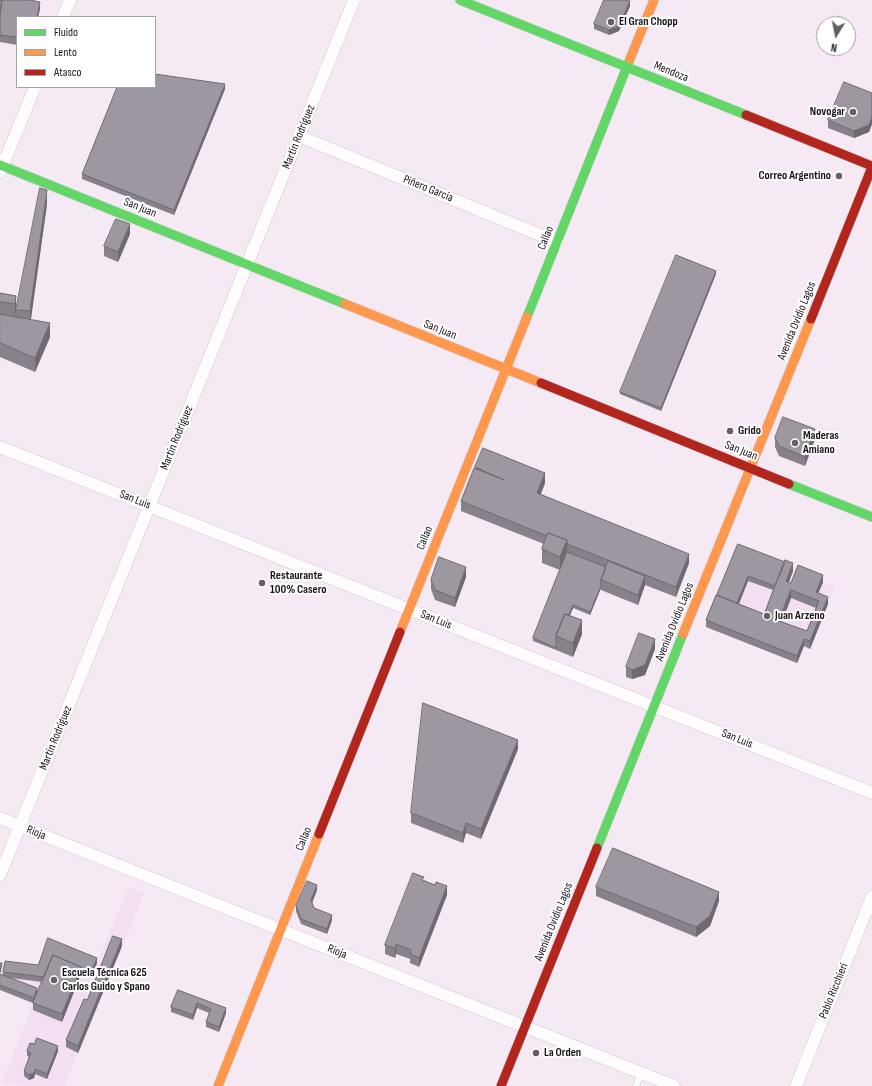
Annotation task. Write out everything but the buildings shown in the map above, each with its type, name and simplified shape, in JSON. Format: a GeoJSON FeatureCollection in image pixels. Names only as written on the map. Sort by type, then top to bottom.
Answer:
{"type":"FeatureCollection","features":[{"type":"Feature","properties":{"kind":"main road","name":"Mendoza"},"geometry":{"type":"LineString","coordinates":[[460,0],[872,166]]}},
{"type":"Feature","properties":{"kind":"main road","name":"Callao"},"geometry":{"type":"LineString","coordinates":[[218,1086],[654,0]]}},
{"type":"Feature","properties":{"kind":"main road","name":"Avenida Ovidio Lagos"},"geometry":{"type":"LineString","coordinates":[[501,1086],[872,166]]}},
{"type":"Feature","properties":{"kind":"main road","name":"San Juan"},"geometry":{"type":"LineString","coordinates":[[1,168],[247,264],[872,517]]}},
{"type":"Feature","properties":{"kind":"street"},"geometry":{"type":"LineString","coordinates":[[63,16],[70,0]]}},
{"type":"Feature","properties":{"kind":"street","name":"Martín Rodríguez"},"geometry":{"type":"LineString","coordinates":[[0,875],[354,0]]}},
{"type":"Feature","properties":{"kind":"street"},"geometry":{"type":"LineString","coordinates":[[1,168],[34,88]]}},
{"type":"Feature","properties":{"kind":"street","name":"Piñero García"},"geometry":{"type":"LineString","coordinates":[[299,136],[557,242]]}},
{"type":"Feature","properties":{"kind":"street","name":"San Luis"},"geometry":{"type":"LineString","coordinates":[[0,446],[872,793]]}},
{"type":"Feature","properties":{"kind":"street","name":"Rioja"},"geometry":{"type":"LineString","coordinates":[[0,818],[674,1086]]}},
{"type":"Feature","properties":{"kind":"street","name":"Pablo Ricchieri"},"geometry":{"type":"LineString","coordinates":[[796,1086],[872,897]]}},
{"type":"Feature","properties":{"kind":"lane"},"geometry":{"type":"LineString","coordinates":[[636,1086],[641,1073]]}},
{"type":"Feature","properties":{"kind":"shaded area","name":"Juan Arzeno"},"geometry":{"type":"Polygon","coordinates":[[[738,549],[835,587],[810,649],[804,646],[797,663],[706,627],[738,549]]]}},
{"type":"Feature","properties":{"kind":"shaded area","name":"Escuela Técnica 625 Carlos Guido y Spano"},"geometry":{"type":"Polygon","coordinates":[[[129,887],[144,894],[64,1086],[1,1085],[33,1004],[0,990],[0,965],[38,970],[97,963],[129,887]]]}},
{"type":"Feature","properties":{"kind":"traffic: fast"},"geometry":{"type":"LineString","coordinates":[[460,0],[746,115]]}},
{"type":"Feature","properties":{"kind":"traffic: fast"},"geometry":{"type":"LineString","coordinates":[[527,317],[630,59]]}},
{"type":"Feature","properties":{"kind":"traffic: fast"},"geometry":{"type":"LineString","coordinates":[[0,165],[345,304]]}},
{"type":"Feature","properties":{"kind":"traffic: fast"},"geometry":{"type":"LineString","coordinates":[[789,484],[872,517]]}},
{"type":"Feature","properties":{"kind":"traffic: fast"},"geometry":{"type":"LineString","coordinates":[[597,848],[683,634]]}},
{"type":"Feature","properties":{"kind":"traffic: slow"},"geometry":{"type":"LineString","coordinates":[[630,59],[654,0]]}},
{"type":"Feature","properties":{"kind":"traffic: slow"},"geometry":{"type":"LineString","coordinates":[[345,304],[541,383]]}},
{"type":"Feature","properties":{"kind":"traffic: slow"},"geometry":{"type":"LineString","coordinates":[[400,632],[527,317]]}},
{"type":"Feature","properties":{"kind":"traffic: slow"},"geometry":{"type":"LineString","coordinates":[[683,634],[811,319]]}},
{"type":"Feature","properties":{"kind":"traffic: slow"},"geometry":{"type":"LineString","coordinates":[[218,1086],[319,834]]}},
{"type":"Feature","properties":{"kind":"traffic: jam"},"geometry":{"type":"LineString","coordinates":[[746,115],[872,166]]}},
{"type":"Feature","properties":{"kind":"traffic: jam"},"geometry":{"type":"LineString","coordinates":[[811,319],[872,167]]}},
{"type":"Feature","properties":{"kind":"traffic: jam"},"geometry":{"type":"LineString","coordinates":[[541,383],[789,484]]}},
{"type":"Feature","properties":{"kind":"traffic: jam"},"geometry":{"type":"LineString","coordinates":[[319,834],[400,632]]}},
{"type":"Feature","properties":{"kind":"traffic: jam"},"geometry":{"type":"LineString","coordinates":[[501,1086],[597,848]]}},
{"type":"Feature","properties":{"kind":"place","name":"El Gran Chopp"},"geometry":{"type":"Point","coordinates":[611,22]}},
{"type":"Feature","properties":{"kind":"place","name":"Novogar"},"geometry":{"type":"Point","coordinates":[853,112]}},
{"type":"Feature","properties":{"kind":"place","name":"Correo Argentino"},"geometry":{"type":"Point","coordinates":[839,176]}},
{"type":"Feature","properties":{"kind":"place","name":"Grido"},"geometry":{"type":"Point","coordinates":[730,431]}},
{"type":"Feature","properties":{"kind":"place","name":"Maderas Amiano"},"geometry":{"type":"Point","coordinates":[795,443]}},
{"type":"Feature","properties":{"kind":"place","name":"Restaurante 100% Casero"},"geometry":{"type":"Point","coordinates":[262,583]}},
{"type":"Feature","properties":{"kind":"place","name":"Juan Arzeno"},"geometry":{"type":"Point","coordinates":[767,616]}},
{"type":"Feature","properties":{"kind":"place","name":"Escuela Técnica 625 Carlos Guido y Spano"},"geometry":{"type":"Point","coordinates":[54,980]}},
{"type":"Feature","properties":{"kind":"place","name":"La Orden"},"geometry":{"type":"Point","coordinates":[536,1053]}}]}
